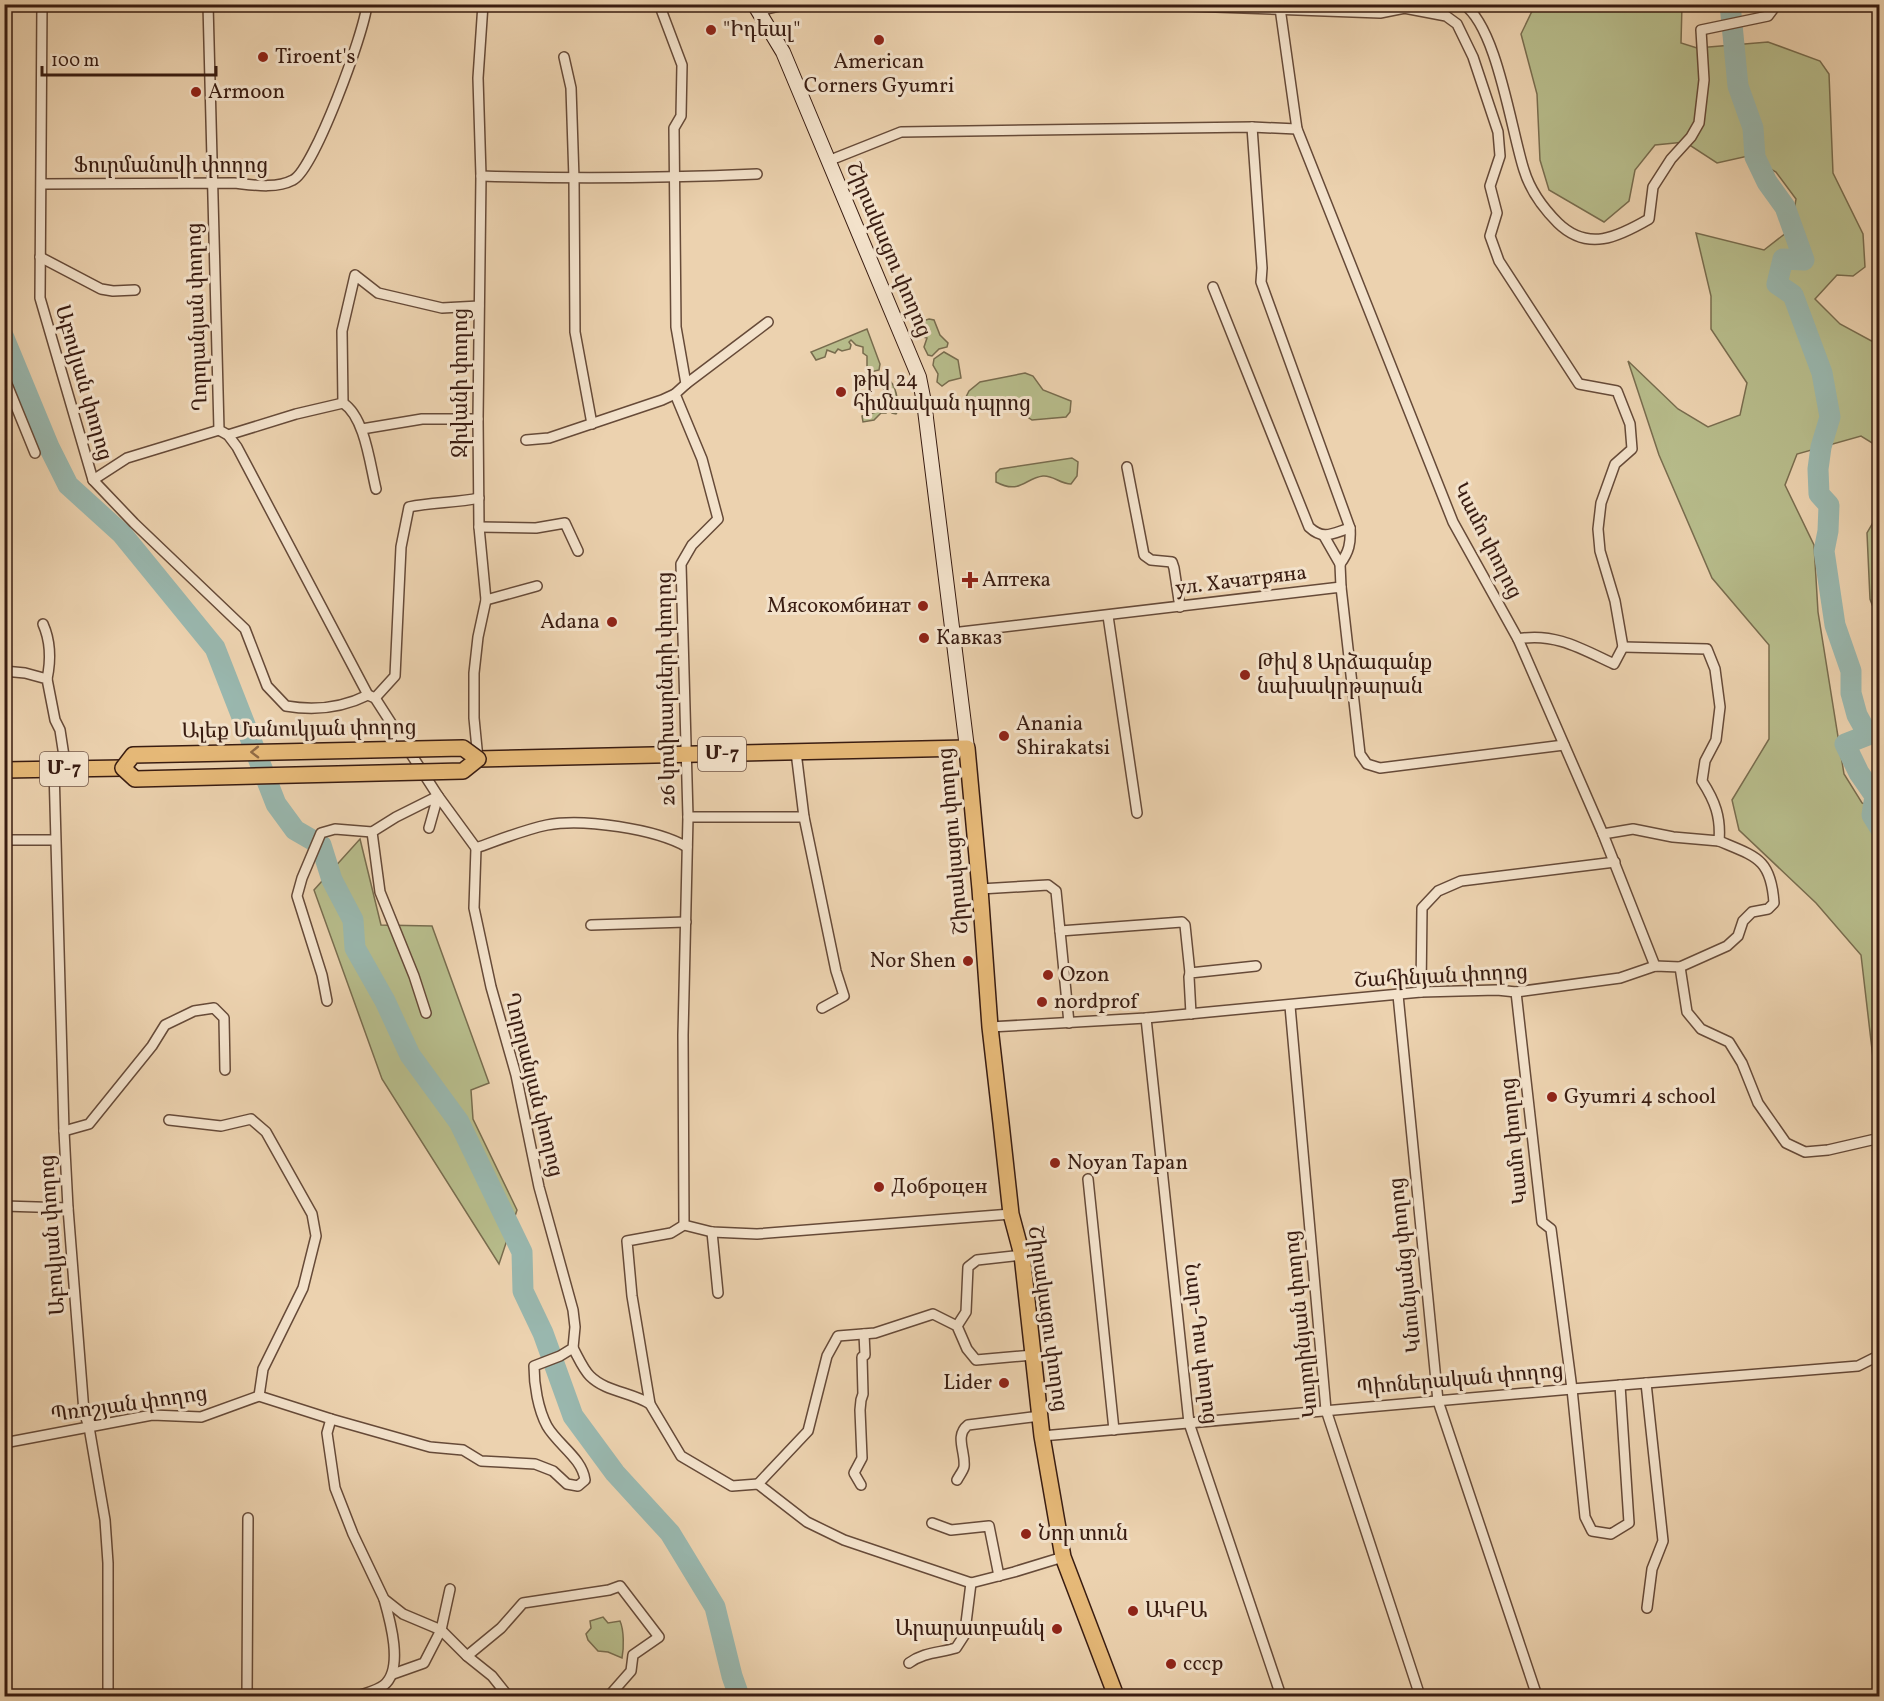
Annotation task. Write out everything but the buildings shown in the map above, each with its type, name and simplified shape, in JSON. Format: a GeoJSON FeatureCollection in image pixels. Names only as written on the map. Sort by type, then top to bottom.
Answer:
{"type":"FeatureCollection","features":[{"type":"Feature","properties":{"kind":"main road","name":"Շիրակացու փողոց"},"geometry":{"type":"LineString","coordinates":[[756,8],[783,52],[919,377],[967,748],[981,889],[990,1027],[1011,1214],[1022,1255],[1042,1436],[1063,1557],[1116,1696]]}},
{"type":"Feature","properties":{"kind":"main road","name":"Ալեք Մանուկյան փողոց"},"geometry":{"type":"LineString","coordinates":[[123,768],[133,755],[463,748],[478,759]]}},
{"type":"Feature","properties":{"kind":"main road","name":"Ալեք Մանուկյան փողոց"},"geometry":{"type":"LineString","coordinates":[[4,770],[123,768],[135,779],[463,771],[478,759],[967,748]]}},
{"type":"Feature","properties":{"kind":"street","name":"Աբովյան փողոց"},"geometry":{"type":"LineString","coordinates":[[42,4],[40,298],[93,480],[134,523],[245,629],[267,687],[286,706],[322,709],[371,697]]}},
{"type":"Feature","properties":{"kind":"street","name":"Ղորղանյան փողոց"},"geometry":{"type":"LineString","coordinates":[[208,4],[212,183],[224,433],[237,447],[371,697]]}},
{"type":"Feature","properties":{"kind":"street","name":"Ջիվանի փողոց"},"geometry":{"type":"LineString","coordinates":[[478,759],[474,718],[474,673],[478,637],[486,600],[479,527],[478,419],[482,176],[478,78],[483,4]]}},
{"type":"Feature","properties":{"kind":"street"},"geometry":{"type":"LineString","coordinates":[[659,4],[682,65],[681,116],[674,128],[674,178],[676,327],[686,384]]}},
{"type":"Feature","properties":{"kind":"street"},"geometry":{"type":"LineString","coordinates":[[756,8],[788,4]]}},
{"type":"Feature","properties":{"kind":"street"},"geometry":{"type":"LineString","coordinates":[[1131,4],[1364,8],[1380,13],[1418,4]]}},
{"type":"Feature","properties":{"kind":"street"},"geometry":{"type":"LineString","coordinates":[[1463,4],[1478,19],[1488,39],[1524,171],[1542,208],[1569,233],[1599,241],[1624,234],[1649,219],[1653,187],[1671,159],[1700,123],[1704,80],[1701,30],[1768,16],[1777,4]]}},
{"type":"Feature","properties":{"kind":"street","name":"Ֆուրմանովի փողոց"},"geometry":{"type":"LineString","coordinates":[[42,184],[275,185],[292,181],[307,165],[372,5]]}},
{"type":"Feature","properties":{"kind":"street","name":"Կամո փողոց"},"geometry":{"type":"LineString","coordinates":[[1280,8],[1297,129],[1453,522],[1518,639],[1615,862],[1655,966]]}},
{"type":"Feature","properties":{"kind":"street"},"geometry":{"type":"LineString","coordinates":[[1404,8],[1446,16],[1457,24],[1473,57],[1498,132],[1500,156],[1490,186],[1497,213],[1490,236],[1499,261],[1579,384],[1617,391],[1630,424],[1632,449],[1615,464],[1601,503],[1598,529],[1600,551],[1615,601],[1623,647],[1614,664],[1563,640],[1544,636],[1518,639]]}},
{"type":"Feature","properties":{"kind":"street"},"geometry":{"type":"LineString","coordinates":[[564,57],[571,88],[575,332],[592,424]]}},
{"type":"Feature","properties":{"kind":"street"},"geometry":{"type":"LineString","coordinates":[[1252,127],[1262,268],[1261,282],[1350,528],[1349,552],[1340,564]]}},
{"type":"Feature","properties":{"kind":"street"},"geometry":{"type":"LineString","coordinates":[[828,161],[902,132],[1252,127],[1297,129]]}},
{"type":"Feature","properties":{"kind":"street"},"geometry":{"type":"LineString","coordinates":[[482,176],[574,179],[757,174]]}},
{"type":"Feature","properties":{"kind":"street"},"geometry":{"type":"LineString","coordinates":[[40,257],[101,289],[135,290]]}},
{"type":"Feature","properties":{"kind":"street"},"geometry":{"type":"LineString","coordinates":[[343,403],[342,331],[355,275],[378,293],[442,308],[479,306]]}},
{"type":"Feature","properties":{"kind":"street"},"geometry":{"type":"LineString","coordinates":[[1213,287],[1309,527],[1316,534],[1324,536],[1350,528]]}},
{"type":"Feature","properties":{"kind":"street"},"geometry":{"type":"LineString","coordinates":[[526,440],[549,438],[675,394],[768,322]]}},
{"type":"Feature","properties":{"kind":"street"},"geometry":{"type":"LineString","coordinates":[[4,377],[35,453]]}},
{"type":"Feature","properties":{"kind":"street","name":"26 կոմիսարների փողոց"},"geometry":{"type":"LineString","coordinates":[[675,394],[702,459],[718,519],[692,545],[681,564],[688,817],[682,1035],[684,1225]]}},
{"type":"Feature","properties":{"kind":"street"},"geometry":{"type":"LineString","coordinates":[[93,480],[127,458],[343,403],[349,406],[362,429],[376,489]]}},
{"type":"Feature","properties":{"kind":"street"},"geometry":{"type":"LineString","coordinates":[[362,429],[422,419],[478,419]]}},
{"type":"Feature","properties":{"kind":"street"},"geometry":{"type":"LineString","coordinates":[[1127,467],[1144,555],[1151,560],[1172,562],[1180,607]]}},
{"type":"Feature","properties":{"kind":"street"},"geometry":{"type":"LineString","coordinates":[[479,498],[465,501],[430,502],[409,507],[401,547],[395,676],[371,697],[476,848],[547,825],[586,823],[674,839],[687,847]]}},
{"type":"Feature","properties":{"kind":"street"},"geometry":{"type":"LineString","coordinates":[[479,527],[536,528],[565,523],[578,551]]}},
{"type":"Feature","properties":{"kind":"street"},"geometry":{"type":"LineString","coordinates":[[1324,536],[1340,564],[1360,754],[1367,764],[1380,768],[1564,745]]}},
{"type":"Feature","properties":{"kind":"street"},"geometry":{"type":"LineString","coordinates":[[486,600],[537,586]]}},
{"type":"Feature","properties":{"kind":"street","name":"ул. Хачатряна"},"geometry":{"type":"LineString","coordinates":[[952,633],[1341,587]]}},
{"type":"Feature","properties":{"kind":"street"},"geometry":{"type":"LineString","coordinates":[[1108,616],[1137,813]]}},
{"type":"Feature","properties":{"kind":"street","name":"Աբովյան փողոց"},"geometry":{"type":"LineString","coordinates":[[44,624],[50,652],[50,666],[46,679],[55,720],[60,730],[55,840],[68,1208],[84,1412],[89,1426],[105,1520],[108,1563],[108,1696]]}},
{"type":"Feature","properties":{"kind":"street"},"geometry":{"type":"LineString","coordinates":[[1603,834],[1633,829],[1673,837],[1719,841],[1720,823],[1714,799],[1702,781],[1705,761],[1716,740],[1720,707],[1715,669],[1707,649],[1623,647]]}},
{"type":"Feature","properties":{"kind":"street"},"geometry":{"type":"LineString","coordinates":[[4,671],[25,673],[46,679]]}},
{"type":"Feature","properties":{"kind":"street"},"geometry":{"type":"LineString","coordinates":[[796,752],[804,817],[836,971],[844,996],[822,1008]]}},
{"type":"Feature","properties":{"kind":"street"},"geometry":{"type":"LineString","coordinates":[[429,828],[438,796]]}},
{"type":"Feature","properties":{"kind":"street"},"geometry":{"type":"LineString","coordinates":[[327,1001],[322,975],[297,896],[321,833],[335,829],[372,832],[438,796]]}},
{"type":"Feature","properties":{"kind":"street"},"geometry":{"type":"LineString","coordinates":[[688,817],[804,817]]}},
{"type":"Feature","properties":{"kind":"street"},"geometry":{"type":"LineString","coordinates":[[372,832],[380,892],[414,976],[426,1013]]}},
{"type":"Feature","properties":{"kind":"street"},"geometry":{"type":"LineString","coordinates":[[4,840],[55,840]]}},
{"type":"Feature","properties":{"kind":"street","name":"Շահինյան փողոց"},"geometry":{"type":"LineString","coordinates":[[990,1027],[1146,1018],[1421,992],[1497,990],[1516,992],[1620,978],[1655,966],[1680,967],[1728,946],[1738,936],[1743,921],[1752,912],[1768,909],[1774,903],[1772,882],[1762,862],[1719,841]]}},
{"type":"Feature","properties":{"kind":"street","name":"Ղորղանյան փողոց"},"geometry":{"type":"LineString","coordinates":[[476,848],[474,908],[491,987],[516,1075],[539,1187],[563,1269],[575,1327],[573,1348]]}},
{"type":"Feature","properties":{"kind":"street"},"geometry":{"type":"LineString","coordinates":[[1421,992],[1422,908],[1438,891],[1461,881],[1615,862]]}},
{"type":"Feature","properties":{"kind":"street"},"geometry":{"type":"LineString","coordinates":[[981,889],[1048,885],[1056,891],[1069,1023]]}},
{"type":"Feature","properties":{"kind":"street"},"geometry":{"type":"LineString","coordinates":[[591,925],[686,922]]}},
{"type":"Feature","properties":{"kind":"street"},"geometry":{"type":"LineString","coordinates":[[1060,931],[1182,922],[1185,925],[1190,973],[1191,1014]]}},
{"type":"Feature","properties":{"kind":"street"},"geometry":{"type":"LineString","coordinates":[[1190,973],[1256,966]]}},
{"type":"Feature","properties":{"kind":"street"},"geometry":{"type":"LineString","coordinates":[[1680,967],[1687,1012],[1701,1029],[1729,1042],[1742,1063],[1758,1103],[1786,1143],[1805,1152],[1880,1138]]}},
{"type":"Feature","properties":{"kind":"street","name":"Կամո փողոց"},"geometry":{"type":"LineString","coordinates":[[1516,992],[1542,1222],[1551,1229],[1572,1389],[1585,1518],[1593,1531],[1611,1534],[1629,1523],[1620,1385]]}},
{"type":"Feature","properties":{"kind":"street","name":"Կնունյանց փողոց"},"geometry":{"type":"LineString","coordinates":[[1398,995],[1438,1401],[1537,1696]]}},
{"type":"Feature","properties":{"kind":"street","name":"Կուրղինյան փողոց"},"geometry":{"type":"LineString","coordinates":[[1290,1006],[1326,1410],[1420,1696]]}},
{"type":"Feature","properties":{"kind":"street"},"geometry":{"type":"LineString","coordinates":[[64,1131],[89,1124],[152,1046],[165,1025],[194,1011],[214,1008],[224,1018],[225,1070]]}},
{"type":"Feature","properties":{"kind":"street","name":"Նար-Դոս փողոց"},"geometry":{"type":"LineString","coordinates":[[1146,1018],[1190,1423],[1281,1696]]}},
{"type":"Feature","properties":{"kind":"street"},"geometry":{"type":"LineString","coordinates":[[169,1120],[221,1126],[251,1119],[266,1132],[312,1214],[316,1236],[303,1288],[263,1369],[259,1396],[430,1447],[464,1450],[481,1461],[535,1464],[554,1471],[567,1484],[578,1486],[585,1480],[584,1470],[547,1426],[538,1400],[534,1366],[560,1356],[573,1348],[590,1376],[606,1387],[637,1396],[650,1404]]}},
{"type":"Feature","properties":{"kind":"street"},"geometry":{"type":"LineString","coordinates":[[1088,1179],[1114,1430]]}},
{"type":"Feature","properties":{"kind":"street"},"geometry":{"type":"LineString","coordinates":[[4,1206],[68,1208]]}},
{"type":"Feature","properties":{"kind":"street"},"geometry":{"type":"LineString","coordinates":[[1011,1214],[757,1234],[712,1232],[684,1225],[671,1233],[627,1241],[632,1296],[650,1404],[681,1456],[732,1486],[758,1484],[807,1522],[844,1540],[971,1583],[1063,1557]]}},
{"type":"Feature","properties":{"kind":"street"},"geometry":{"type":"LineString","coordinates":[[712,1232],[718,1293]]}},
{"type":"Feature","properties":{"kind":"street"},"geometry":{"type":"LineString","coordinates":[[957,1326],[966,1312],[968,1267],[976,1260],[1022,1255]]}},
{"type":"Feature","properties":{"kind":"street"},"geometry":{"type":"LineString","coordinates":[[758,1484],[808,1431],[828,1356],[838,1336],[876,1333],[933,1314],[957,1326],[967,1349],[976,1360],[1033,1355]]}},
{"type":"Feature","properties":{"kind":"street"},"geometry":{"type":"LineString","coordinates":[[861,1485],[854,1473],[862,1458],[860,1410],[863,1394],[864,1334]]}},
{"type":"Feature","properties":{"kind":"street","name":"Պիոներական փողոց"},"geometry":{"type":"LineString","coordinates":[[1042,1436],[1858,1366],[1880,1355]]}},
{"type":"Feature","properties":{"kind":"street"},"geometry":{"type":"LineString","coordinates":[[1646,1383],[1663,1541],[1652,1569],[1647,1608]]}},
{"type":"Feature","properties":{"kind":"street","name":"Պռոշյան փողոց"},"geometry":{"type":"LineString","coordinates":[[4,1443],[152,1415],[201,1417],[259,1396]]}},
{"type":"Feature","properties":{"kind":"street"},"geometry":{"type":"LineString","coordinates":[[957,1480],[964,1467],[961,1435],[964,1427],[1040,1416]]}},
{"type":"Feature","properties":{"kind":"street"},"geometry":{"type":"LineString","coordinates":[[331,1419],[327,1433],[335,1488],[352,1534],[384,1599],[392,1626],[393,1674]]}},
{"type":"Feature","properties":{"kind":"street"},"geometry":{"type":"LineString","coordinates":[[247,1696],[248,1518]]}},
{"type":"Feature","properties":{"kind":"street"},"geometry":{"type":"LineString","coordinates":[[932,1523],[951,1530],[989,1526],[999,1576]]}},
{"type":"Feature","properties":{"kind":"street"},"geometry":{"type":"LineString","coordinates":[[909,1663],[926,1654],[958,1653],[967,1631],[971,1583]]}},
{"type":"Feature","properties":{"kind":"street"},"geometry":{"type":"LineString","coordinates":[[467,1656],[501,1628],[523,1603],[609,1590],[620,1586],[659,1637],[633,1655],[631,1671],[609,1696]]}},
{"type":"Feature","properties":{"kind":"street"},"geometry":{"type":"LineString","coordinates":[[358,1696],[384,1685],[393,1674],[424,1663],[441,1630],[450,1589]]}},
{"type":"Feature","properties":{"kind":"street"},"geometry":{"type":"LineString","coordinates":[[384,1599],[403,1614],[441,1630],[467,1656],[492,1676],[508,1696]]}},
{"type":"Feature","properties":{"kind":"green space"},"geometry":{"type":"Polygon","coordinates":[[[1535,5],[1682,5],[1681,43],[1697,48],[1768,42],[1820,61],[1829,74],[1833,173],[1863,234],[1865,267],[1853,276],[1837,275],[1815,299],[1840,324],[1879,345],[1879,454],[1874,444],[1861,436],[1797,454],[1785,485],[1814,545],[1818,612],[1844,774],[1862,803],[1879,810],[1879,1072],[1873,1058],[1861,955],[1816,903],[1739,830],[1732,800],[1769,739],[1769,645],[1712,578],[1659,455],[1628,361],[1678,409],[1708,427],[1740,415],[1747,383],[1711,329],[1711,296],[1696,233],[1764,250],[1791,229],[1796,199],[1776,172],[1748,156],[1717,163],[1685,142],[1655,145],[1635,170],[1629,201],[1604,222],[1549,190],[1540,160],[1537,94],[1521,34],[1535,5]]]}},
{"type":"Feature","properties":{"kind":"green space"},"geometry":{"type":"Polygon","coordinates":[[[929,319],[934,320],[940,335],[948,343],[947,347],[939,349],[932,356],[928,355],[924,347],[927,338],[915,332],[916,323],[929,319]]]}},
{"type":"Feature","properties":{"kind":"green space"},"geometry":{"type":"Polygon","coordinates":[[[867,329],[880,364],[879,370],[871,372],[867,367],[867,356],[863,353],[863,347],[851,340],[850,349],[842,351],[838,349],[835,353],[827,350],[825,357],[816,360],[811,352],[867,329]]]}},
{"type":"Feature","properties":{"kind":"green space"},"geometry":{"type":"Polygon","coordinates":[[[944,352],[958,360],[961,378],[949,381],[942,386],[937,382],[938,374],[933,365],[934,359],[944,352]]]}},
{"type":"Feature","properties":{"kind":"green space"},"geometry":{"type":"Polygon","coordinates":[[[1025,373],[1033,376],[1043,390],[1071,401],[1070,412],[1066,417],[1032,420],[1006,405],[975,409],[964,401],[969,391],[980,382],[1025,373]]]}},
{"type":"Feature","properties":{"kind":"green space"},"geometry":{"type":"Polygon","coordinates":[[[884,376],[894,387],[898,411],[896,414],[890,410],[881,413],[874,420],[863,422],[862,416],[876,412],[881,404],[889,404],[880,378],[884,376]]]}},
{"type":"Feature","properties":{"kind":"green space"},"geometry":{"type":"Polygon","coordinates":[[[1072,458],[1078,462],[1077,476],[1071,484],[1047,476],[1037,477],[1022,485],[1011,487],[996,482],[996,473],[1000,469],[1072,458]]]}},
{"type":"Feature","properties":{"kind":"green space"},"geometry":{"type":"Polygon","coordinates":[[[1879,512],[1879,623],[1870,599],[1867,533],[1879,512]]]}},
{"type":"Feature","properties":{"kind":"green space"},"geometry":{"type":"Polygon","coordinates":[[[360,839],[381,925],[432,926],[489,1083],[471,1090],[473,1119],[517,1210],[499,1264],[382,1079],[314,890],[360,839]]]}},
{"type":"Feature","properties":{"kind":"green space"},"geometry":{"type":"Polygon","coordinates":[[[603,1617],[608,1623],[620,1621],[623,1639],[622,1658],[608,1652],[598,1651],[588,1640],[586,1634],[591,1628],[590,1621],[603,1617]]]}},
{"type":"Feature","properties":{"kind":"waterway"},"geometry":{"type":"LineString","coordinates":[[1730,4],[1738,86],[1753,128],[1755,157],[1767,182],[1785,207],[1804,260],[1783,259],[1777,284],[1793,295],[1822,373],[1830,417],[1821,447],[1818,469],[1819,494],[1829,505],[1828,531],[1824,551],[1835,625],[1851,671],[1851,693],[1857,715],[1868,735],[1845,744],[1859,773],[1875,796],[1872,815],[1880,828]]}},
{"type":"Feature","properties":{"kind":"waterway"},"geometry":{"type":"LineString","coordinates":[[4,338],[49,447],[68,485],[122,534],[215,648],[276,804],[295,830],[321,845],[332,880],[353,920],[355,948],[385,1001],[410,1055],[459,1122],[522,1252],[523,1291],[543,1333],[573,1416],[615,1473],[670,1533],[715,1607],[739,1696]]}},
{"type":"Feature","properties":{"kind":"place","name":"\"Իդեալ\""},"geometry":{"type":"Point","coordinates":[711,30]}},
{"type":"Feature","properties":{"kind":"place","name":"American Corners Gyumri"},"geometry":{"type":"Point","coordinates":[879,40]}},
{"type":"Feature","properties":{"kind":"place","name":"Tiroent's"},"geometry":{"type":"Point","coordinates":[263,57]}},
{"type":"Feature","properties":{"kind":"place","name":"Armoon"},"geometry":{"type":"Point","coordinates":[196,92]}},
{"type":"Feature","properties":{"kind":"place","name":"թիվ 24 հիմնական դպրոց"},"geometry":{"type":"Point","coordinates":[841,392]}},
{"type":"Feature","properties":{"kind":"place","name":"Аптека"},"geometry":{"type":"Point","coordinates":[970,580]}},
{"type":"Feature","properties":{"kind":"place","name":"Мясокомбинат"},"geometry":{"type":"Point","coordinates":[923,606]}},
{"type":"Feature","properties":{"kind":"place","name":"Adana"},"geometry":{"type":"Point","coordinates":[612,622]}},
{"type":"Feature","properties":{"kind":"place","name":"Кавказ"},"geometry":{"type":"Point","coordinates":[924,638]}},
{"type":"Feature","properties":{"kind":"place","name":"Թիվ 8 Արձագանք նախակրթարան"},"geometry":{"type":"Point","coordinates":[1245,675]}},
{"type":"Feature","properties":{"kind":"place","name":"Anania Shirakatsi"},"geometry":{"type":"Point","coordinates":[1004,736]}},
{"type":"Feature","properties":{"kind":"place","name":"Nor Shen"},"geometry":{"type":"Point","coordinates":[968,961]}},
{"type":"Feature","properties":{"kind":"place","name":"Ozon"},"geometry":{"type":"Point","coordinates":[1048,975]}},
{"type":"Feature","properties":{"kind":"place","name":"nordprof"},"geometry":{"type":"Point","coordinates":[1042,1002]}},
{"type":"Feature","properties":{"kind":"place","name":"Gyumri 4 school"},"geometry":{"type":"Point","coordinates":[1552,1097]}},
{"type":"Feature","properties":{"kind":"place","name":"Noyan Tapan"},"geometry":{"type":"Point","coordinates":[1055,1163]}},
{"type":"Feature","properties":{"kind":"place","name":"Доброцен"},"geometry":{"type":"Point","coordinates":[879,1187]}},
{"type":"Feature","properties":{"kind":"place","name":"Lider"},"geometry":{"type":"Point","coordinates":[1004,1383]}},
{"type":"Feature","properties":{"kind":"place","name":"Նոր տուն"},"geometry":{"type":"Point","coordinates":[1026,1534]}},
{"type":"Feature","properties":{"kind":"place","name":"ԱԿԲԱ"},"geometry":{"type":"Point","coordinates":[1133,1611]}},
{"type":"Feature","properties":{"kind":"place","name":"Արարատբանկ"},"geometry":{"type":"Point","coordinates":[1057,1629]}},
{"type":"Feature","properties":{"kind":"place","name":"ссср"},"geometry":{"type":"Point","coordinates":[1171,1664]}}]}
